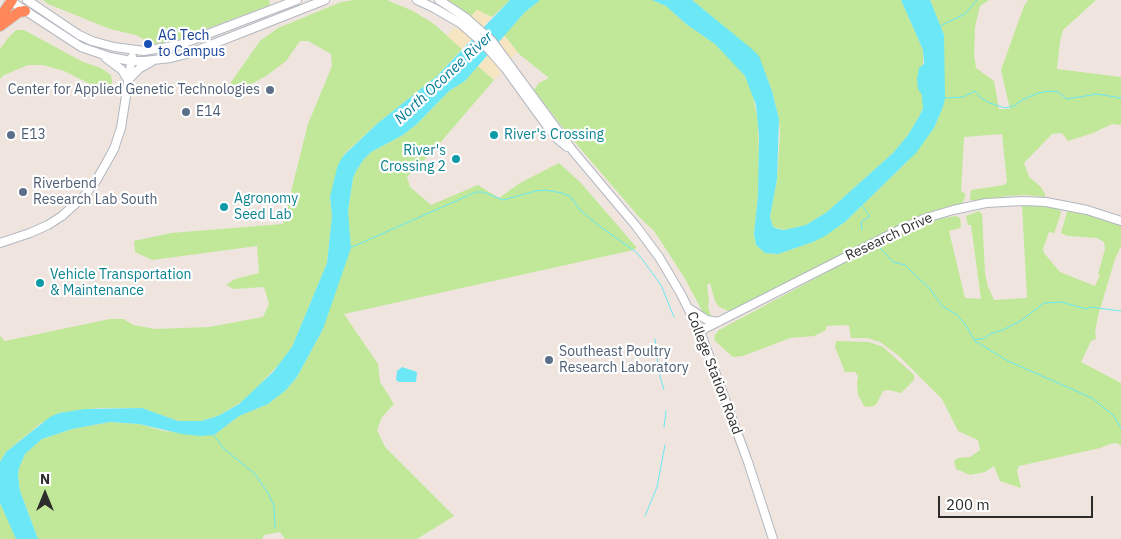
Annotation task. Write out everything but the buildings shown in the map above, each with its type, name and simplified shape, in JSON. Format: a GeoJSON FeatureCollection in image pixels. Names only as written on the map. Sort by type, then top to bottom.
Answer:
{"type":"FeatureCollection","features":[{"type":"Feature","properties":{"kind":"highway"},"geometry":{"type":"LineString","coordinates":[[0,18],[11,0]]}},
{"type":"Feature","properties":{"kind":"highway"},"geometry":{"type":"LineString","coordinates":[[0,26],[19,12],[25,11]]}},
{"type":"Feature","properties":{"kind":"main road"},"geometry":{"type":"LineString","coordinates":[[11,0],[80,47],[102,55],[132,61],[153,61],[190,53],[325,0]]}},
{"type":"Feature","properties":{"kind":"main road"},"geometry":{"type":"LineString","coordinates":[[27,0],[79,35],[104,45],[133,50],[155,50],[179,45],[297,0]]}},
{"type":"Feature","properties":{"kind":"main road","name":"College Station Road"},"geometry":{"type":"LineString","coordinates":[[416,0],[462,20]]}},
{"type":"Feature","properties":{"kind":"main road","name":"College Station Road"},"geometry":{"type":"LineString","coordinates":[[439,0],[507,65],[555,137],[573,151],[648,241],[689,308],[700,331],[748,462],[773,539]]}},
{"type":"Feature","properties":{"kind":"main road"},"geometry":{"type":"LineString","coordinates":[[0,243],[25,235],[55,220],[84,196],[96,182],[118,138],[133,50]]}},
{"type":"Feature","properties":{"kind":"main road"},"geometry":{"type":"LineString","coordinates":[[102,55],[122,70],[128,80]]}},
{"type":"Feature","properties":{"kind":"main road"},"geometry":{"type":"LineString","coordinates":[[128,80],[140,68],[153,61]]}},
{"type":"Feature","properties":{"kind":"main road","name":"Research Drive"},"geometry":{"type":"LineString","coordinates":[[700,331],[901,228],[952,210],[986,203],[1046,202],[1087,210],[1121,221]]}},
{"type":"Feature","properties":{"kind":"main road"},"geometry":{"type":"LineString","coordinates":[[689,308],[709,321],[719,322]]}},
{"type":"Feature","properties":{"kind":"green space"},"geometry":{"type":"Polygon","coordinates":[[[43,0],[269,0],[270,5],[169,43],[160,44],[150,43],[136,35],[110,29],[48,4],[43,0]]]}},
{"type":"Feature","properties":{"kind":"green space"},"geometry":{"type":"Polygon","coordinates":[[[387,0],[413,11],[434,24],[462,49],[437,76],[378,123],[344,154],[330,197],[332,216],[327,263],[292,347],[283,360],[246,399],[218,416],[201,421],[186,422],[142,408],[99,408],[59,413],[40,424],[6,452],[0,462],[0,336],[5,341],[110,319],[124,319],[133,325],[156,329],[209,327],[263,317],[269,304],[264,287],[234,289],[226,285],[235,279],[259,273],[257,246],[152,260],[135,252],[134,241],[171,233],[283,224],[308,124],[332,66],[331,54],[308,41],[300,41],[286,61],[266,76],[235,93],[229,85],[260,41],[278,28],[341,2],[387,0]]]}},
{"type":"Feature","properties":{"kind":"green space"},"geometry":{"type":"Polygon","coordinates":[[[448,0],[510,0],[492,17],[477,10],[472,16],[448,0]]]}},
{"type":"Feature","properties":{"kind":"green space"},"geometry":{"type":"Polygon","coordinates":[[[540,0],[652,0],[666,6],[686,24],[715,44],[731,59],[745,76],[752,92],[758,120],[758,196],[754,234],[756,245],[765,253],[778,254],[813,242],[845,222],[905,164],[934,128],[943,107],[944,35],[930,0],[989,0],[980,6],[975,27],[974,55],[976,68],[994,81],[999,109],[1010,109],[1001,70],[1024,6],[1028,0],[1096,0],[1063,30],[1057,69],[1121,77],[1121,125],[1112,124],[1093,133],[1068,141],[1062,133],[1052,134],[1024,163],[1029,177],[1040,186],[1045,197],[1025,195],[970,200],[971,190],[1004,185],[1007,182],[1002,134],[964,137],[961,191],[966,194],[962,204],[925,214],[903,224],[750,303],[728,311],[719,307],[715,301],[710,283],[707,285],[708,307],[712,318],[705,316],[684,277],[654,231],[639,217],[567,133],[534,90],[539,83],[549,78],[519,54],[504,35],[524,13],[540,0]]]}},
{"type":"Feature","properties":{"kind":"green space"},"geometry":{"type":"Polygon","coordinates":[[[692,0],[901,0],[923,50],[923,108],[920,115],[908,135],[893,153],[827,212],[806,225],[784,230],[773,227],[770,217],[777,179],[780,134],[779,119],[772,91],[767,78],[735,36],[692,0]]]}},
{"type":"Feature","properties":{"kind":"green space"},"geometry":{"type":"Polygon","coordinates":[[[16,30],[24,30],[83,62],[101,68],[111,75],[113,89],[98,88],[64,71],[43,65],[28,65],[4,75],[0,79],[0,49],[16,30]]]}},
{"type":"Feature","properties":{"kind":"green space"},"geometry":{"type":"Polygon","coordinates":[[[478,66],[494,80],[434,150],[407,177],[410,187],[431,205],[478,185],[499,198],[520,183],[559,163],[581,183],[637,248],[344,314],[378,364],[380,382],[394,404],[382,417],[377,430],[385,447],[454,516],[417,539],[285,539],[280,532],[264,535],[262,539],[38,539],[20,491],[18,475],[25,454],[42,439],[72,429],[110,422],[139,424],[164,431],[214,435],[239,416],[268,404],[286,390],[297,377],[323,329],[348,211],[353,178],[356,171],[371,152],[403,135],[417,124],[449,91],[465,81],[478,66]]]}},
{"type":"Feature","properties":{"kind":"green space"},"geometry":{"type":"Polygon","coordinates":[[[1022,205],[1055,207],[1060,210],[1061,213],[1054,233],[1049,232],[1043,249],[1044,253],[1060,272],[1095,286],[1100,275],[1098,274],[1105,249],[1104,242],[1097,238],[1068,236],[1061,233],[1067,212],[1070,210],[1081,212],[1121,224],[1121,246],[1115,259],[1098,316],[1095,332],[1096,339],[1091,341],[1081,362],[1121,383],[1121,446],[1117,443],[1110,444],[1100,448],[1019,466],[1017,471],[1021,488],[1000,481],[994,466],[985,472],[970,475],[956,469],[954,461],[958,458],[970,457],[980,450],[978,440],[958,431],[942,399],[899,356],[880,342],[867,338],[851,338],[849,326],[826,326],[826,330],[814,336],[790,338],[743,356],[733,357],[714,340],[719,330],[900,233],[932,220],[956,216],[960,218],[960,228],[949,231],[965,298],[981,299],[971,225],[968,225],[966,216],[979,211],[982,214],[985,273],[988,287],[994,300],[1027,298],[1022,205]]]}},
{"type":"Feature","properties":{"kind":"green space"},"geometry":{"type":"Polygon","coordinates":[[[836,341],[869,342],[883,347],[914,375],[914,380],[901,393],[889,390],[883,391],[874,406],[864,406],[858,395],[858,376],[855,372],[845,372],[835,347],[836,341]]]}},
{"type":"Feature","properties":{"kind":"green space"},"geometry":{"type":"Polygon","coordinates":[[[0,503],[13,531],[16,539],[0,539],[0,503]]]}},
{"type":"Feature","properties":{"kind":"sand"},"geometry":{"type":"Polygon","coordinates":[[[477,10],[492,17],[462,49],[447,36],[454,27],[458,30],[477,10]]]}},
{"type":"Feature","properties":{"kind":"sand"},"geometry":{"type":"Polygon","coordinates":[[[504,35],[518,53],[499,71],[501,73],[494,80],[478,66],[504,35]]]}},
{"type":"Feature","properties":{"kind":"water","name":"North Oconee River"},"geometry":{"type":"Polygon","coordinates":[[[510,0],[540,0],[524,13],[465,81],[449,91],[417,124],[403,135],[371,152],[356,171],[353,178],[348,211],[351,248],[323,329],[297,377],[286,390],[268,404],[239,416],[214,435],[182,434],[139,424],[110,422],[72,429],[42,439],[25,454],[18,475],[20,491],[38,539],[16,539],[0,503],[0,462],[6,452],[50,417],[59,413],[85,409],[142,408],[178,421],[201,421],[218,416],[239,404],[273,372],[292,347],[327,263],[332,216],[330,197],[340,161],[378,123],[437,76],[510,0]]]}},
{"type":"Feature","properties":{"kind":"water"},"geometry":{"type":"Polygon","coordinates":[[[652,0],[692,0],[759,56],[772,91],[779,119],[777,179],[770,217],[773,227],[778,229],[784,230],[806,225],[827,212],[893,153],[908,135],[920,115],[923,108],[922,95],[918,89],[917,79],[919,68],[924,64],[923,50],[901,0],[930,0],[944,35],[945,98],[943,107],[934,128],[916,153],[845,222],[813,242],[778,254],[765,253],[756,245],[754,234],[758,196],[759,136],[756,105],[745,76],[715,44],[686,24],[666,6],[652,0]]]}},
{"type":"Feature","properties":{"kind":"water"},"geometry":{"type":"Polygon","coordinates":[[[402,367],[417,372],[416,382],[399,382],[396,380],[397,371],[402,367]]]}},
{"type":"Feature","properties":{"kind":"waterway"},"geometry":{"type":"LineString","coordinates":[[940,26],[965,14],[977,0]]}},
{"type":"Feature","properties":{"kind":"waterway"},"geometry":{"type":"LineString","coordinates":[[945,98],[963,97],[975,91],[981,98],[1005,108],[1014,106],[1038,93],[1048,91],[1058,92],[1067,99],[1097,94],[1121,98]]}},
{"type":"Feature","properties":{"kind":"waterway"},"geometry":{"type":"LineString","coordinates":[[350,248],[476,192],[483,192],[503,200],[536,191],[545,190],[562,193],[571,197],[580,210],[598,225],[636,252],[661,285],[674,317]]}},
{"type":"Feature","properties":{"kind":"waterway"},"geometry":{"type":"LineString","coordinates":[[861,204],[869,215],[869,217],[861,222],[862,230]]}},
{"type":"Feature","properties":{"kind":"waterway"},"geometry":{"type":"LineString","coordinates":[[880,248],[893,262],[905,265],[931,290],[942,306],[956,314],[965,324],[975,341],[1008,361],[1092,398],[1114,416],[1121,428]]}},
{"type":"Feature","properties":{"kind":"waterway"},"geometry":{"type":"LineString","coordinates":[[975,340],[985,338],[1022,320],[1044,303],[1061,302],[1086,309],[1090,307],[1121,311]]}},
{"type":"Feature","properties":{"kind":"waterway"},"geometry":{"type":"LineString","coordinates":[[655,339],[659,373],[664,390]]}},
{"type":"Feature","properties":{"kind":"waterway"},"geometry":{"type":"LineString","coordinates":[[664,427],[666,411]]}},
{"type":"Feature","properties":{"kind":"waterway"},"geometry":{"type":"LineString","coordinates":[[214,435],[224,449],[255,474],[268,493],[274,506],[275,528]]}},
{"type":"Feature","properties":{"kind":"waterway"},"geometry":{"type":"LineString","coordinates":[[645,516],[657,487],[665,445]]}},
{"type":"Feature","properties":{"kind":"place","name":"AG Tech to Campus"},"geometry":{"type":"Point","coordinates":[148,44]}},
{"type":"Feature","properties":{"kind":"place","name":"Center for Applied Genetic Technologies"},"geometry":{"type":"Point","coordinates":[270,90]}},
{"type":"Feature","properties":{"kind":"place","name":"E14"},"geometry":{"type":"Point","coordinates":[186,112]}},
{"type":"Feature","properties":{"kind":"place","name":"E13"},"geometry":{"type":"Point","coordinates":[11,135]}},
{"type":"Feature","properties":{"kind":"place","name":"River's Crossing"},"geometry":{"type":"Point","coordinates":[494,135]}},
{"type":"Feature","properties":{"kind":"place","name":"River's Crossing 2"},"geometry":{"type":"Point","coordinates":[456,159]}},
{"type":"Feature","properties":{"kind":"place","name":"Riverbend Research Lab South"},"geometry":{"type":"Point","coordinates":[23,192]}},
{"type":"Feature","properties":{"kind":"place","name":"Agronomy Seed Lab"},"geometry":{"type":"Point","coordinates":[224,207]}},
{"type":"Feature","properties":{"kind":"place","name":"Vehicle Transportation & Maintenance"},"geometry":{"type":"Point","coordinates":[40,283]}},
{"type":"Feature","properties":{"kind":"place","name":"Southeast Poultry Research Laboratory"},"geometry":{"type":"Point","coordinates":[549,360]}}]}
